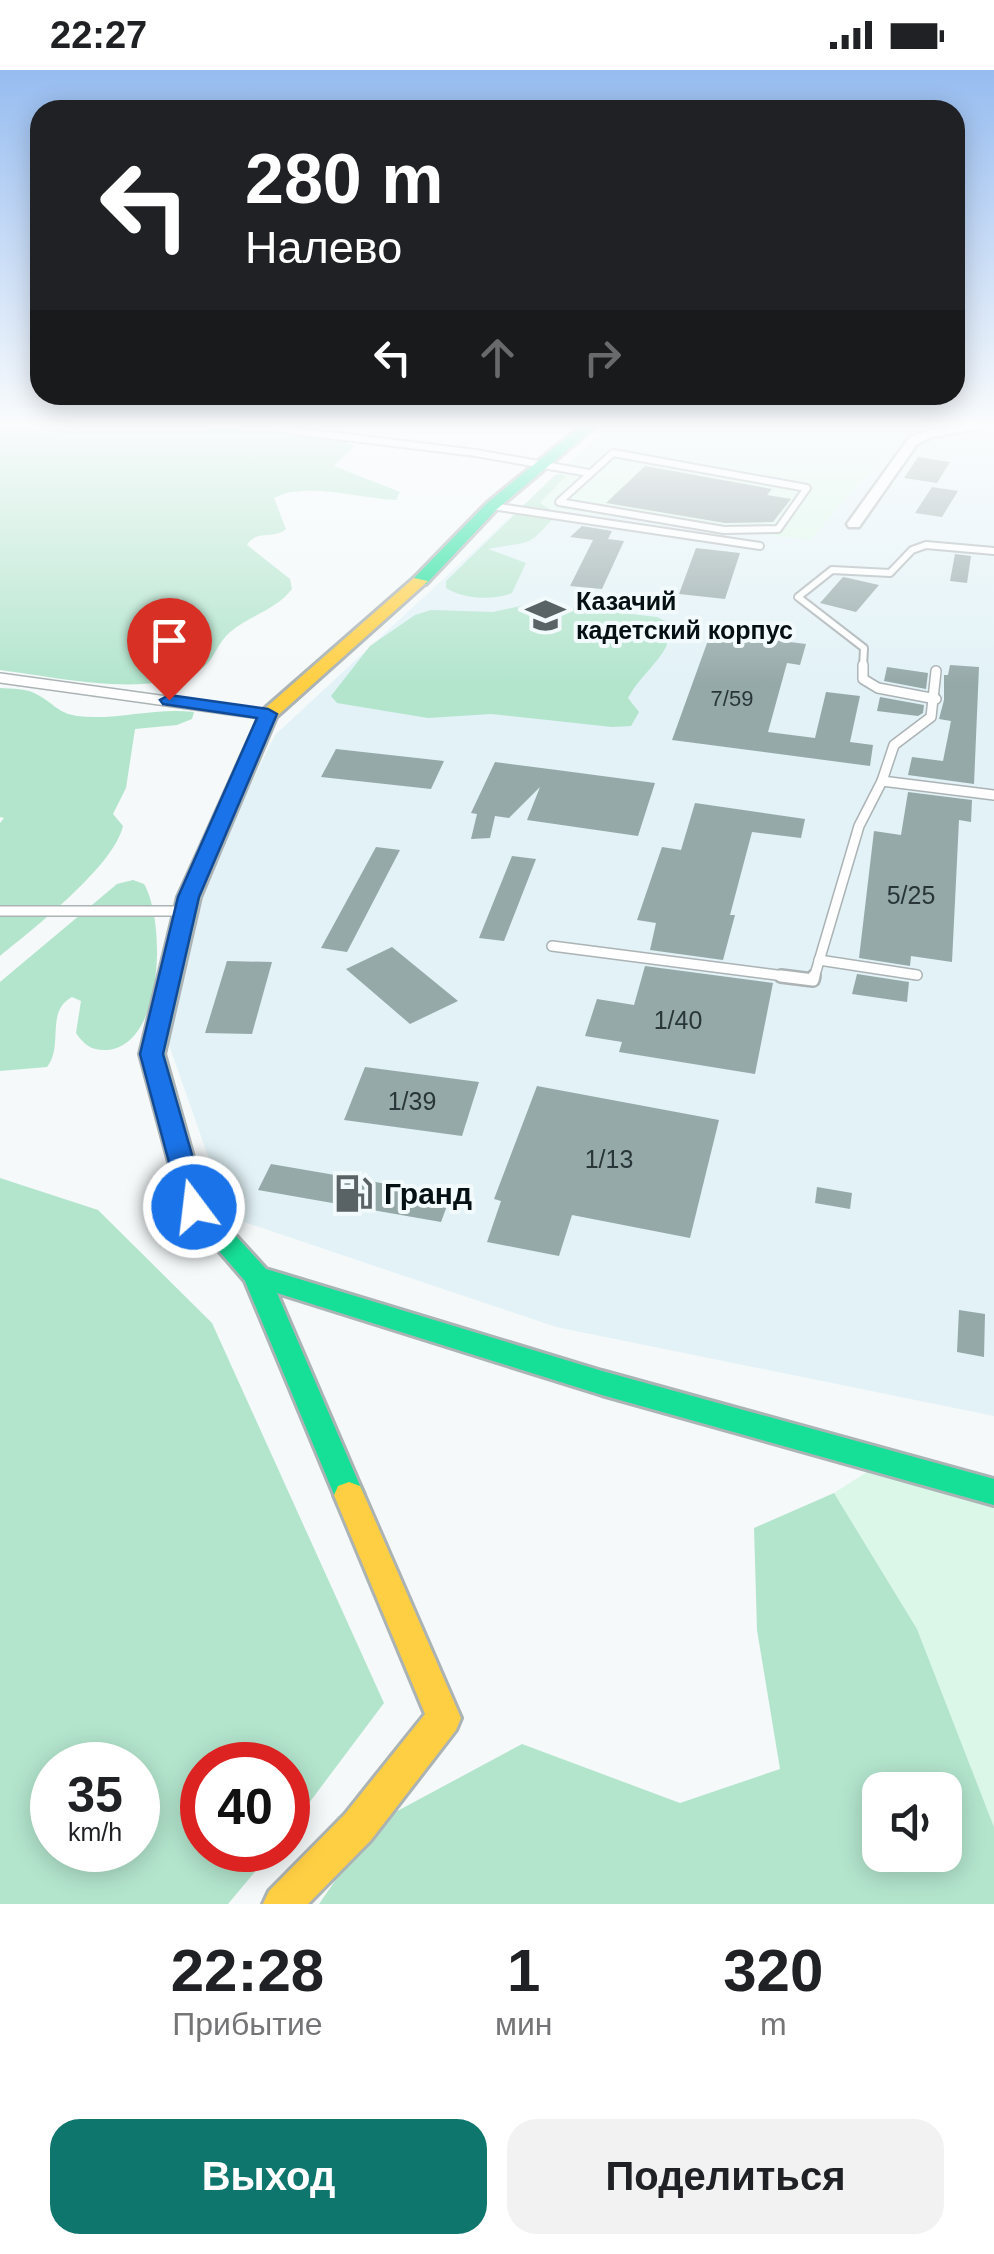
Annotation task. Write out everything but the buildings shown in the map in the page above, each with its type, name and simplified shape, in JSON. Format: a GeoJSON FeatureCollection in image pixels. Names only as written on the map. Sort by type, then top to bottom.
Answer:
{"type":"FeatureCollection","features":[{"type":"Feature","properties":{"kind":"street"},"geometry":{"type":"LineString","coordinates":[[282,1904],[358,1827],[444,1718],[256,1276],[194,1207],[152,1054],[186,911],[268,714],[410,592],[487,512]]}},
{"type":"Feature","properties":{"kind":"street"},"geometry":{"type":"LineString","coordinates":[[854,524],[863,512]]}},
{"type":"Feature","properties":{"kind":"street"},"geometry":{"type":"LineString","coordinates":[[256,1276],[602,1383],[994,1492]]}},
{"type":"Feature","properties":{"kind":"lane"},"geometry":{"type":"LineString","coordinates":[[529,512],[760,546]]}},
{"type":"Feature","properties":{"kind":"lane"},"geometry":{"type":"LineString","coordinates":[[615,512],[724,530],[778,528],[790,512]]}},
{"type":"Feature","properties":{"kind":"lane"},"geometry":{"type":"LineString","coordinates":[[936,699],[878,688],[863,680],[864,648],[798,597],[832,570],[890,572],[912,550],[926,546],[994,551]]}},
{"type":"Feature","properties":{"kind":"lane"},"geometry":{"type":"LineString","coordinates":[[552,946],[814,980],[859,826],[882,781],[894,746],[931,718],[936,671]]}},
{"type":"Feature","properties":{"kind":"lane"},"geometry":{"type":"LineString","coordinates":[[0,678],[268,714]]}},
{"type":"Feature","properties":{"kind":"lane"},"geometry":{"type":"LineString","coordinates":[[882,781],[994,795]]}},
{"type":"Feature","properties":{"kind":"lane"},"geometry":{"type":"LineString","coordinates":[[0,911],[186,911]]}},
{"type":"Feature","properties":{"kind":"lane"},"geometry":{"type":"LineString","coordinates":[[820,960],[917,975]]}},
{"type":"Feature","properties":{"kind":"shaded area"},"geometry":{"type":"Polygon","coordinates":[[[516,512],[577,512],[810,540],[835,512],[994,512],[994,1416],[556,1327],[241,1221],[224,1202],[168,1042],[208,870],[275,735],[516,512]]]}},
{"type":"Feature","properties":{"kind":"green space"},"geometry":{"type":"Polygon","coordinates":[[[0,512],[279,512],[286,529],[255,537],[247,545],[290,579],[292,589],[229,633],[206,665],[194,673],[149,684],[124,684],[0,670],[0,512]]]}},
{"type":"Feature","properties":{"kind":"green space"},"geometry":{"type":"Polygon","coordinates":[[[517,512],[557,514],[526,542],[488,549],[526,563],[512,593],[479,598],[461,595],[446,588],[446,581],[517,512]]]}},
{"type":"Feature","properties":{"kind":"green space"},"geometry":{"type":"Polygon","coordinates":[[[577,512],[835,512],[810,540],[577,512]]]}},
{"type":"Feature","properties":{"kind":"green space"},"geometry":{"type":"Polygon","coordinates":[[[535,603],[657,617],[667,622],[667,645],[628,698],[639,712],[631,726],[491,714],[428,718],[337,703],[331,696],[370,646],[415,615],[431,610],[493,612],[535,603]]]}},
{"type":"Feature","properties":{"kind":"green space"},"geometry":{"type":"Polygon","coordinates":[[[0,688],[34,693],[77,716],[194,712],[192,719],[177,725],[135,729],[126,788],[113,814],[123,826],[116,842],[89,878],[0,956],[0,823],[4,818],[0,817],[0,688]]]}},
{"type":"Feature","properties":{"kind":"green space"},"geometry":{"type":"Polygon","coordinates":[[[133,880],[144,884],[156,925],[155,979],[140,1027],[127,1043],[108,1050],[93,1048],[76,1033],[81,1001],[72,997],[59,1011],[52,1059],[47,1067],[0,1071],[0,982],[117,884],[133,880]]]}},
{"type":"Feature","properties":{"kind":"green space"},"geometry":{"type":"Polygon","coordinates":[[[0,1178],[98,1210],[212,1323],[384,1703],[310,1802],[310,1742],[180,1742],[180,1872],[255,1872],[228,1904],[0,1904],[0,1178]]]}},
{"type":"Feature","properties":{"kind":"green space"},"geometry":{"type":"Polygon","coordinates":[[[867,1472],[994,1508],[994,1827],[917,1629],[834,1493],[867,1472]]]}},
{"type":"Feature","properties":{"kind":"green space"},"geometry":{"type":"Polygon","coordinates":[[[834,1493],[917,1629],[994,1827],[994,1904],[319,1904],[375,1823],[522,1744],[680,1803],[780,1769],[757,1630],[754,1528],[834,1493]]]}},
{"type":"Feature","properties":{"kind":"traffic: fast"},"geometry":{"type":"LineString","coordinates":[[420,581],[487,512]]}},
{"type":"Feature","properties":{"kind":"traffic: fast"},"geometry":{"type":"LineString","coordinates":[[213,842],[189,897],[152,1054],[194,1207],[256,1276],[349,1495]]}},
{"type":"Feature","properties":{"kind":"traffic: fast"},"geometry":{"type":"LineString","coordinates":[[256,1276],[602,1383],[994,1492]]}},
{"type":"Feature","properties":{"kind":"traffic: slow"},"geometry":{"type":"LineString","coordinates":[[213,842],[268,715],[420,581]]}},
{"type":"Feature","properties":{"kind":"traffic: slow"},"geometry":{"type":"LineString","coordinates":[[282,1904],[358,1827],[444,1718],[349,1495]]}},
{"type":"Feature","properties":{"kind":"place","name":"Казачий кадетский корпус"},"geometry":{"type":"Point","coordinates":[546,615]}},
{"type":"Feature","properties":{"kind":"place","name":"Гранд"},"geometry":{"type":"Point","coordinates":[354,1193]}},
{"type":"Feature","properties":{"kind":"route"},"geometry":{"type":"LineString","coordinates":[[169,700],[268,714],[189,897],[152,1054],[194,1207]]}}]}
